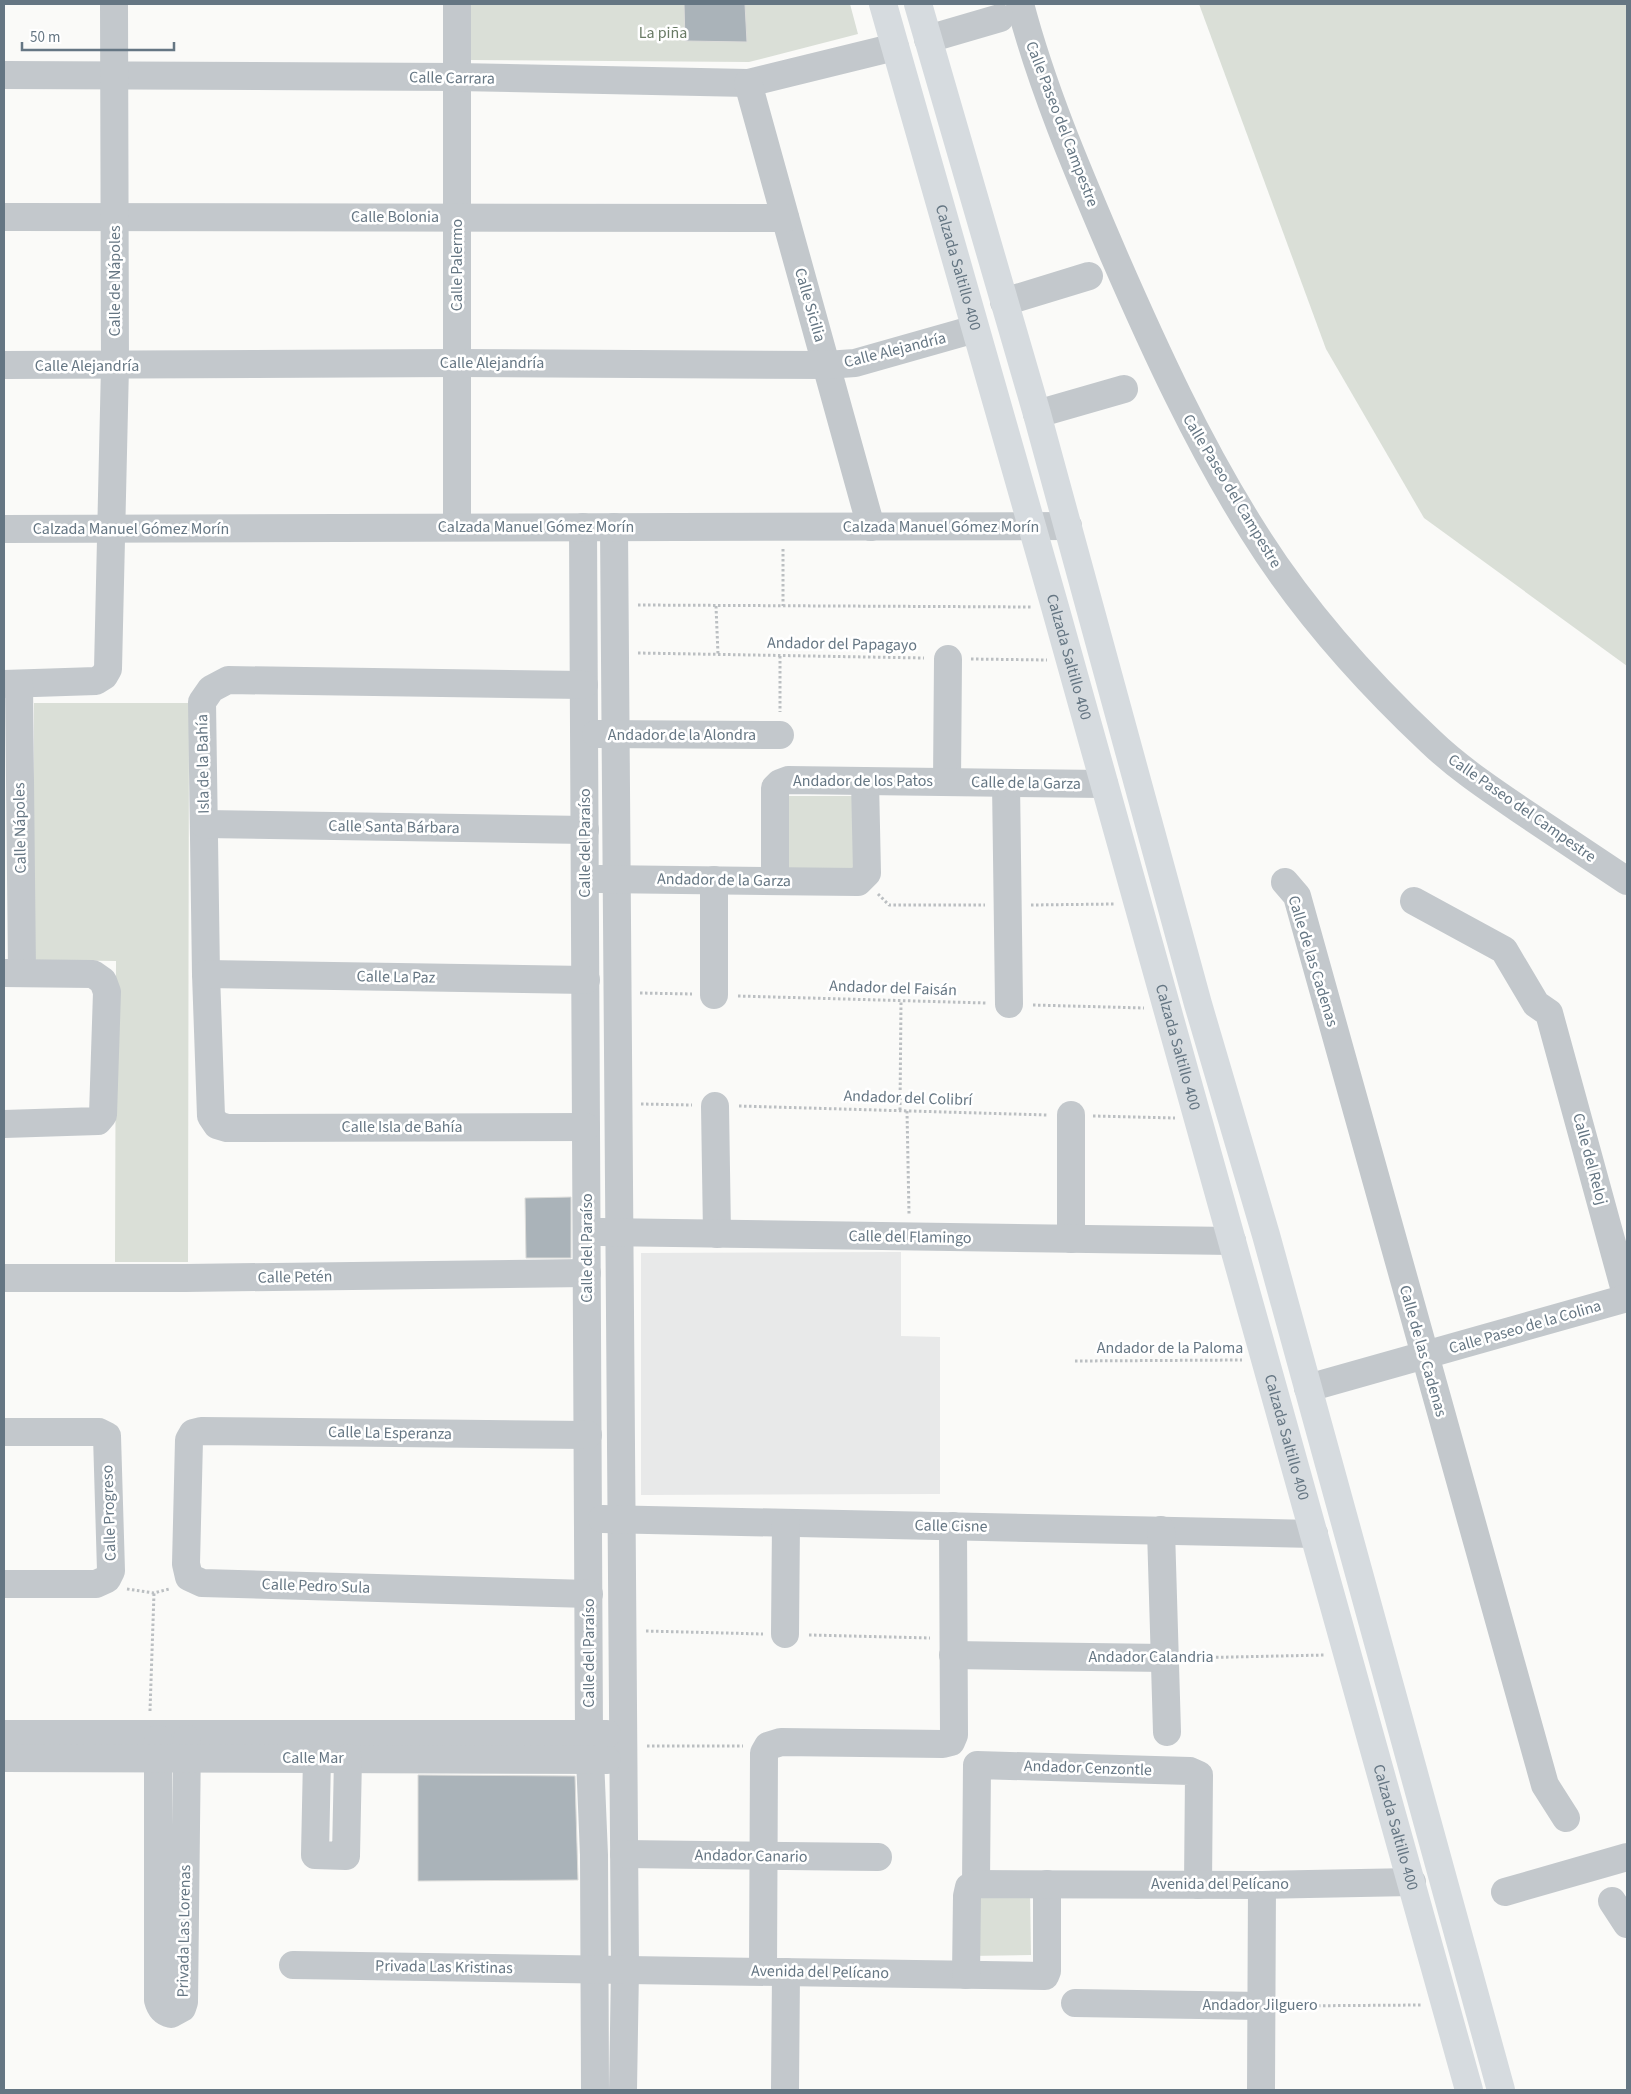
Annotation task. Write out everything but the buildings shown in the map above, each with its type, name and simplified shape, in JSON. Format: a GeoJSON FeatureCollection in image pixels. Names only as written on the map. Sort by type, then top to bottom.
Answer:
{"type":"FeatureCollection","features":[{"type":"Feature","properties":{"kind":"main road","name":"Calzada Saltillo 400"},"geometry":{"type":"LineString","coordinates":[[883,4],[1070,660],[1469,2090]]}},
{"type":"Feature","properties":{"kind":"main road","name":"Calzada Saltillo 400"},"geometry":{"type":"LineString","coordinates":[[918,4],[1037,414],[1198,1004],[1308,1388],[1501,2090]]}},
{"type":"Feature","properties":{"kind":"street","name":"Calle de Nápoles"},"geometry":{"type":"LineString","coordinates":[[11,684],[96,681],[104,676],[108,669],[115,366],[114,4]]}},
{"type":"Feature","properties":{"kind":"street","name":"Calle Palermo"},"geometry":{"type":"LineString","coordinates":[[457,4],[457,527]]}},
{"type":"Feature","properties":{"kind":"street"},"geometry":{"type":"LineString","coordinates":[[928,39],[1010,11]]}},
{"type":"Feature","properties":{"kind":"street","name":"Calle Paseo del Campestre"},"geometry":{"type":"LineString","coordinates":[[1010,11],[1046,90],[1089,198],[1154,347],[1185,412],[1252,531],[1285,579],[1357,667],[1431,743],[1477,781],[1627,881]]}},
{"type":"Feature","properties":{"kind":"street","name":"Calle Carrara"},"geometry":{"type":"LineString","coordinates":[[4,75],[457,77],[748,83],[895,47]]}},
{"type":"Feature","properties":{"kind":"street","name":"Calle Sicilia"},"geometry":{"type":"LineString","coordinates":[[748,83],[871,527]]}},
{"type":"Feature","properties":{"kind":"street","name":"Calle Bolonia"},"geometry":{"type":"LineString","coordinates":[[4,217],[785,218]]}},
{"type":"Feature","properties":{"kind":"street"},"geometry":{"type":"LineString","coordinates":[[1004,302],[1089,276]]}},
{"type":"Feature","properties":{"kind":"street","name":"Calle Alejandría"},"geometry":{"type":"LineString","coordinates":[[4,366],[457,363],[826,365],[855,363],[975,329]]}},
{"type":"Feature","properties":{"kind":"street"},"geometry":{"type":"LineString","coordinates":[[1037,414],[1124,389]]}},
{"type":"Feature","properties":{"kind":"street","name":"Calzada Manuel Gómez Morín"},"geometry":{"type":"LineString","coordinates":[[4,529],[1068,526]]}},
{"type":"Feature","properties":{"kind":"street","name":"Calle del Paraíso"},"geometry":{"type":"LineString","coordinates":[[583,527],[589,1747],[596,1969],[595,2090]]}},
{"type":"Feature","properties":{"kind":"street","name":"Calle del Paraíso"},"geometry":{"type":"LineString","coordinates":[[614,527],[625,1969],[623,2090]]}},
{"type":"Feature","properties":{"kind":"street"},"geometry":{"type":"LineString","coordinates":[[947,782],[948,659]]}},
{"type":"Feature","properties":{"kind":"street","name":"Isla de la Bahía"},"geometry":{"type":"LineString","coordinates":[[217,1125],[211,1116],[206,974],[202,702],[211,688],[228,680],[584,685]]}},
{"type":"Feature","properties":{"kind":"street","name":"Calle Nápoles"},"geometry":{"type":"LineString","coordinates":[[11,684],[13,973]]}},
{"type":"Feature","properties":{"kind":"street","name":"Andador de la Alondra"},"geometry":{"type":"LineString","coordinates":[[584,735],[780,735]]}},
{"type":"Feature","properties":{"kind":"street","name":"Andador de los Patos"},"geometry":{"type":"LineString","coordinates":[[775,881],[776,788],[780,783],[788,780],[947,782]]}},
{"type":"Feature","properties":{"kind":"street","name":"Andador de la Garza"},"geometry":{"type":"LineString","coordinates":[[585,879],[858,882],[867,873],[865,781]]}},
{"type":"Feature","properties":{"kind":"street","name":"Calle de la Garza"},"geometry":{"type":"LineString","coordinates":[[947,782],[1104,784]]}},
{"type":"Feature","properties":{"kind":"street"},"geometry":{"type":"LineString","coordinates":[[1006,783],[1009,1004]]}},
{"type":"Feature","properties":{"kind":"street","name":"Calle Santa Bárbara"},"geometry":{"type":"LineString","coordinates":[[204,824],[585,830]]}},
{"type":"Feature","properties":{"kind":"street"},"geometry":{"type":"LineString","coordinates":[[714,880],[714,995]]}},
{"type":"Feature","properties":{"kind":"street","name":"Calle de las Cadenas"},"geometry":{"type":"LineString","coordinates":[[1285,882],[1297,896],[1545,1785],[1566,1818]]}},
{"type":"Feature","properties":{"kind":"street","name":"Calle del Reloj"},"geometry":{"type":"LineString","coordinates":[[1414,901],[1504,950],[1544,1012],[1627,1298]]}},
{"type":"Feature","properties":{"kind":"street"},"geometry":{"type":"LineString","coordinates":[[4,1124],[98,1121],[103,1115],[107,992],[103,981],[93,974],[13,973]]}},
{"type":"Feature","properties":{"kind":"street","name":"Calle La Paz"},"geometry":{"type":"LineString","coordinates":[[206,974],[586,980]]}},
{"type":"Feature","properties":{"kind":"street"},"geometry":{"type":"LineString","coordinates":[[715,1106],[716,1234]]}},
{"type":"Feature","properties":{"kind":"street"},"geometry":{"type":"LineString","coordinates":[[1071,1115],[1072,1239]]}},
{"type":"Feature","properties":{"kind":"street","name":"Calle Isla de Bahía"},"geometry":{"type":"LineString","coordinates":[[217,1125],[227,1128],[586,1127]]}},
{"type":"Feature","properties":{"kind":"street","name":"Calle del Flamingo"},"geometry":{"type":"LineString","coordinates":[[587,1232],[1232,1242]]}},
{"type":"Feature","properties":{"kind":"street","name":"Calle Petén"},"geometry":{"type":"LineString","coordinates":[[4,1278],[185,1278],[587,1273]]}},
{"type":"Feature","properties":{"kind":"street","name":"Calle Paseo de la Colina"},"geometry":{"type":"LineString","coordinates":[[1308,1388],[1627,1298]]}},
{"type":"Feature","properties":{"kind":"street","name":"Calle La Esperanza"},"geometry":{"type":"LineString","coordinates":[[189,1577],[186,1564],[190,1440],[193,1433],[201,1431],[588,1435]]}},
{"type":"Feature","properties":{"kind":"street","name":"Calle Progreso"},"geometry":{"type":"LineString","coordinates":[[4,1432],[104,1433],[107,1436],[111,1571],[108,1579],[96,1584],[4,1584]]}},
{"type":"Feature","properties":{"kind":"street","name":"Calle Cisne"},"geometry":{"type":"LineString","coordinates":[[588,1519],[1314,1534]]}},
{"type":"Feature","properties":{"kind":"street"},"geometry":{"type":"LineString","coordinates":[[785,1634],[786,1523]]}},
{"type":"Feature","properties":{"kind":"street"},"geometry":{"type":"LineString","coordinates":[[785,2090],[764,1856],[764,1753],[768,1746],[781,1742],[943,1744],[951,1742],[954,1735],[952,1526]]}},
{"type":"Feature","properties":{"kind":"street"},"geometry":{"type":"LineString","coordinates":[[1161,1530],[1167,1732]]}},
{"type":"Feature","properties":{"kind":"street","name":"Calle Pedro Sula"},"geometry":{"type":"LineString","coordinates":[[189,1577],[202,1582],[589,1594]]}},
{"type":"Feature","properties":{"kind":"street","name":"Andador Calandria"},"geometry":{"type":"LineString","coordinates":[[953,1655],[1165,1658]]}},
{"type":"Feature","properties":{"kind":"street","name":"Calle Mar"},"geometry":{"type":"LineString","coordinates":[[4,1734],[155,1742],[318,1758],[589,1747]]}},
{"type":"Feature","properties":{"kind":"street","name":"Calle Mar"},"geometry":{"type":"LineString","coordinates":[[4,1758],[155,1742]]}},
{"type":"Feature","properties":{"kind":"street","name":"Privada Las Lorenas"},"geometry":{"type":"LineString","coordinates":[[155,1742],[158,2000],[160,2007],[165,2012],[172,2014],[182,2008],[184,2002],[186,1746]]}},
{"type":"Feature","properties":{"kind":"street","name":"Calle Mar"},"geometry":{"type":"LineString","coordinates":[[186,1746],[623,1747]]}},
{"type":"Feature","properties":{"kind":"street"},"geometry":{"type":"LineString","coordinates":[[318,1758],[316,1855],[346,1856],[348,1758]]}},
{"type":"Feature","properties":{"kind":"street","name":"Andador Cenzontle"},"geometry":{"type":"LineString","coordinates":[[973,1886],[977,1765],[1190,1771],[1199,1774],[1198,1885]]}},
{"type":"Feature","properties":{"kind":"street","name":"Andador Canario"},"geometry":{"type":"LineString","coordinates":[[624,1854],[878,1857]]}},
{"type":"Feature","properties":{"kind":"street"},"geometry":{"type":"LineString","coordinates":[[1505,1892],[1627,1857]]}},
{"type":"Feature","properties":{"kind":"street","name":"Avenida del Pelícano"},"geometry":{"type":"LineString","coordinates":[[973,1886],[1047,1884],[1262,1885],[1412,1882]]}},
{"type":"Feature","properties":{"kind":"street","name":"Avenida del Pelícano"},"geometry":{"type":"LineString","coordinates":[[596,1969],[1045,1976],[1047,1972],[1047,1884]]}},
{"type":"Feature","properties":{"kind":"street"},"geometry":{"type":"LineString","coordinates":[[1261,2090],[1262,1885]]}},
{"type":"Feature","properties":{"kind":"street"},"geometry":{"type":"LineString","coordinates":[[966,1975],[973,1886]]}},
{"type":"Feature","properties":{"kind":"street"},"geometry":{"type":"LineString","coordinates":[[1612,1901],[1627,1924]]}},
{"type":"Feature","properties":{"kind":"street","name":"Privada Las Kristinas"},"geometry":{"type":"LineString","coordinates":[[293,1965],[596,1969]]}},
{"type":"Feature","properties":{"kind":"street","name":"Andador Jilguero"},"geometry":{"type":"LineString","coordinates":[[1075,2003],[1261,2006]]}},
{"type":"Feature","properties":{"kind":"path"},"geometry":{"type":"LineString","coordinates":[[782,527],[783,606]]}},
{"type":"Feature","properties":{"kind":"path"},"geometry":{"type":"LineString","coordinates":[[614,604],[1055,607]]}},
{"type":"Feature","properties":{"kind":"path"},"geometry":{"type":"LineString","coordinates":[[716,606],[718,654]]}},
{"type":"Feature","properties":{"kind":"path","name":"Andador del Papagayo"},"geometry":{"type":"LineString","coordinates":[[614,652],[1070,660]]}},
{"type":"Feature","properties":{"kind":"path","name":"Andador del Faisán"},"geometry":{"type":"LineString","coordinates":[[617,992],[1167,1008]]}},
{"type":"Feature","properties":{"kind":"path"},"geometry":{"type":"LineString","coordinates":[[900,1110],[901,1000]]}},
{"type":"Feature","properties":{"kind":"path","name":"Andador del Colibrí"},"geometry":{"type":"LineString","coordinates":[[618,1104],[1198,1119]]}},
{"type":"Feature","properties":{"kind":"path"},"geometry":{"type":"LineString","coordinates":[[907,1111],[909,1237]]}},
{"type":"Feature","properties":{"kind":"path","name":"Andador de la Paloma"},"geometry":{"type":"LineString","coordinates":[[1075,1361],[1265,1360]]}},
{"type":"Feature","properties":{"kind":"path"},"geometry":{"type":"LineString","coordinates":[[108,1579],[122,1588],[137,1592],[154,1593],[179,1585],[189,1577]]}},
{"type":"Feature","properties":{"kind":"path"},"geometry":{"type":"LineString","coordinates":[[154,1593],[155,1742]]}},
{"type":"Feature","properties":{"kind":"path","name":"Andador Calandria"},"geometry":{"type":"LineString","coordinates":[[1165,1658],[1348,1655]]}},
{"type":"Feature","properties":{"kind":"path"},"geometry":{"type":"LineString","coordinates":[[623,1747],[768,1746]]}},
{"type":"Feature","properties":{"kind":"path","name":"Andador Jilguero"},"geometry":{"type":"LineString","coordinates":[[1261,2006],[1445,2004]]}},
{"type":"Feature","properties":{"kind":"shaded area"},"geometry":{"type":"Polygon","coordinates":[[[901,1252],[901,1336],[940,1337],[940,1494],[641,1495],[641,1253],[901,1252]]]}},
{"type":"Feature","properties":{"kind":"green space","name":"La piña"},"geometry":{"type":"Polygon","coordinates":[[[469,4],[850,4],[858,34],[749,62],[469,60],[469,4]]]}},
{"type":"Feature","properties":{"kind":"green space"},"geometry":{"type":"Polygon","coordinates":[[[1199,4],[1627,4],[1627,666],[1424,518],[1326,349],[1199,4]]]}},
{"type":"Feature","properties":{"kind":"green space"},"geometry":{"type":"Polygon","coordinates":[[[34,703],[189,703],[188,1262],[115,1262],[116,961],[34,960],[34,703]]]}},
{"type":"Feature","properties":{"kind":"green space"},"geometry":{"type":"Polygon","coordinates":[[[787,796],[856,796],[856,883],[788,883],[787,796]]]}},
{"type":"Feature","properties":{"kind":"green space"},"geometry":{"type":"Polygon","coordinates":[[[1030,1891],[1031,1955],[969,1956],[969,1892],[1030,1891]]]}}]}
